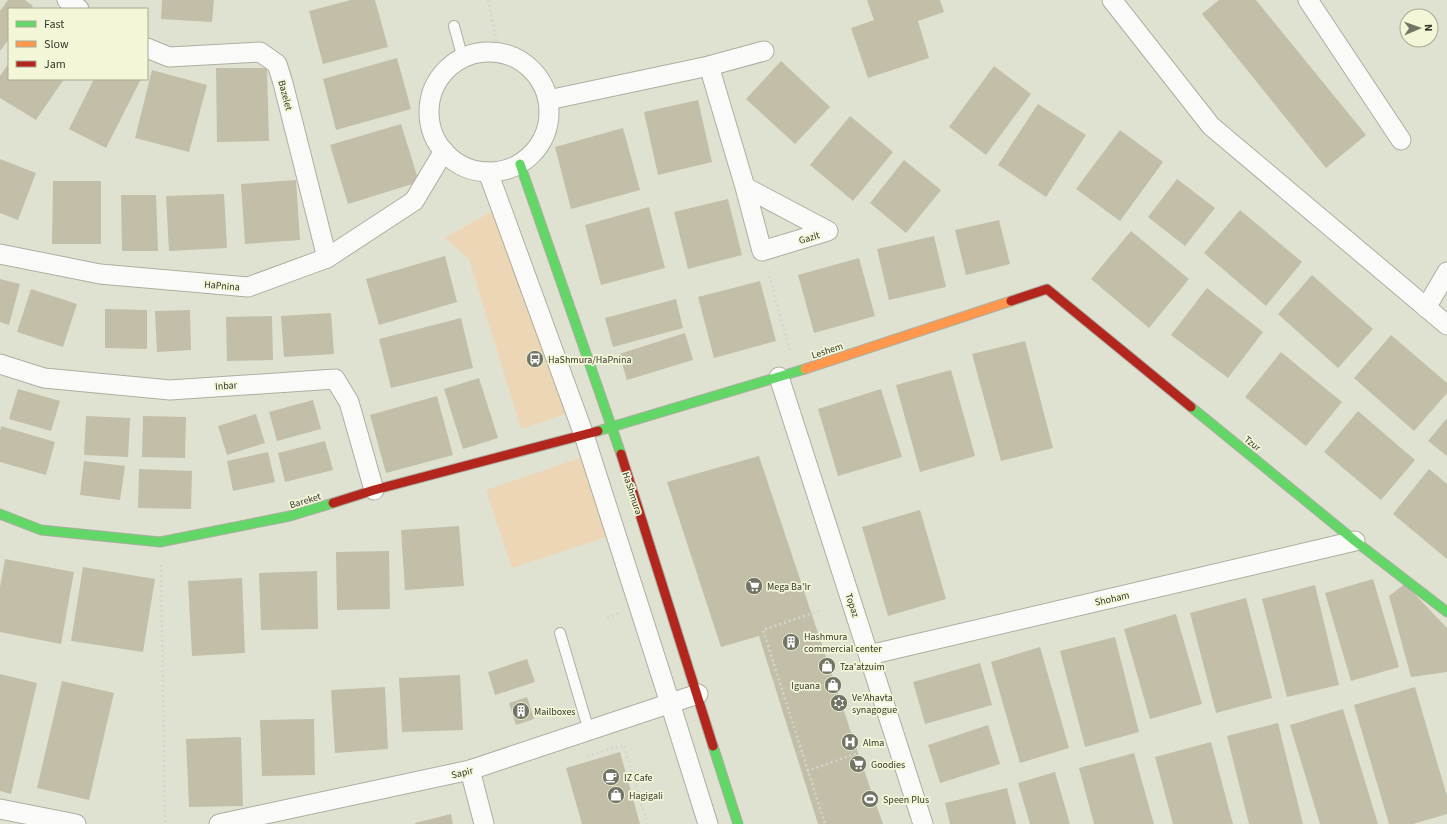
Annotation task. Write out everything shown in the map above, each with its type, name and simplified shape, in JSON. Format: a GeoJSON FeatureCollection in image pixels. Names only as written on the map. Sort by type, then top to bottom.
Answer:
{"type":"FeatureCollection","features":[{"type":"Feature","properties":{"kind":"street"},"geometry":{"type":"LineString","coordinates":[[67,0],[78,8]]}},
{"type":"Feature","properties":{"kind":"street"},"geometry":{"type":"LineString","coordinates":[[1112,0],[1211,126],[1447,325]]}},
{"type":"Feature","properties":{"kind":"street"},"geometry":{"type":"LineString","coordinates":[[1308,0],[1400,140]]}},
{"type":"Feature","properties":{"kind":"street","name":"Bazelet"},"geometry":{"type":"LineString","coordinates":[[148,48],[169,57],[260,52],[277,64],[327,258]]}},
{"type":"Feature","properties":{"kind":"street"},"geometry":{"type":"LineString","coordinates":[[548,100],[709,66],[764,51]]}},
{"type":"Feature","properties":{"kind":"street"},"geometry":{"type":"LineString","coordinates":[[486,52],[499,53],[512,57],[524,64],[543,86],[550,109],[548,120],[541,141],[528,159],[520,164],[499,172],[475,171],[462,166],[452,159],[444,151],[434,136],[429,118],[430,100],[437,83],[448,68],[463,59],[486,52]]}},
{"type":"Feature","properties":{"kind":"street"},"geometry":{"type":"LineString","coordinates":[[709,66],[745,187],[762,251]]}},
{"type":"Feature","properties":{"kind":"street","name":"HaPnina"},"geometry":{"type":"LineString","coordinates":[[0,254],[100,274],[248,287],[327,258],[414,201],[444,151]]}},
{"type":"Feature","properties":{"kind":"street","name":"HaShmura"},"geometry":{"type":"LineString","coordinates":[[520,164],[612,427],[698,694],[738,824]]}},
{"type":"Feature","properties":{"kind":"street"},"geometry":{"type":"LineString","coordinates":[[488,172],[584,435],[708,824]]}},
{"type":"Feature","properties":{"kind":"street","name":"Gazit"},"geometry":{"type":"LineString","coordinates":[[745,187],[828,231],[762,251]]}},
{"type":"Feature","properties":{"kind":"street"},"geometry":{"type":"LineString","coordinates":[[1426,308],[1447,272]]}},
{"type":"Feature","properties":{"kind":"street","name":"Leshem"},"geometry":{"type":"LineString","coordinates":[[612,427],[786,379],[1048,289]]}},
{"type":"Feature","properties":{"kind":"street","name":"Tzur"},"geometry":{"type":"LineString","coordinates":[[1048,289],[1355,541],[1447,612]]}},
{"type":"Feature","properties":{"kind":"street","name":"Inbar"},"geometry":{"type":"LineString","coordinates":[[0,364],[44,378],[170,390],[335,379],[349,402],[374,490]]}},
{"type":"Feature","properties":{"kind":"street","name":"Topaz"},"geometry":{"type":"LineString","coordinates":[[786,379],[869,655],[923,824]]}},
{"type":"Feature","properties":{"kind":"street","name":"Bareket"},"geometry":{"type":"LineString","coordinates":[[0,514],[41,530],[160,542],[290,516],[374,490],[612,427]]}},
{"type":"Feature","properties":{"kind":"street","name":"Shoham"},"geometry":{"type":"LineString","coordinates":[[869,655],[1355,541]]}},
{"type":"Feature","properties":{"kind":"street","name":"Sapir"},"geometry":{"type":"LineString","coordinates":[[219,824],[470,770],[698,694]]}},
{"type":"Feature","properties":{"kind":"street"},"geometry":{"type":"LineString","coordinates":[[470,770],[484,824]]}},
{"type":"Feature","properties":{"kind":"street"},"geometry":{"type":"LineString","coordinates":[[0,809],[76,824]]}},
{"type":"Feature","properties":{"kind":"lane"},"geometry":{"type":"LineString","coordinates":[[454,26],[463,59]]}},
{"type":"Feature","properties":{"kind":"lane"},"geometry":{"type":"LineString","coordinates":[[560,633],[589,731]]}},
{"type":"Feature","properties":{"kind":"path"},"geometry":{"type":"LineString","coordinates":[[488,0],[499,53]]}},
{"type":"Feature","properties":{"kind":"path"},"geometry":{"type":"LineString","coordinates":[[762,251],[786,379]]}},
{"type":"Feature","properties":{"kind":"path"},"geometry":{"type":"LineString","coordinates":[[160,542],[164,824]]}},
{"type":"Feature","properties":{"kind":"path"},"geometry":{"type":"LineString","coordinates":[[819,611],[763,630],[825,824]]}},
{"type":"Feature","properties":{"kind":"path"},"geometry":{"type":"LineString","coordinates":[[607,618],[619,613]]}},
{"type":"Feature","properties":{"kind":"path"},"geometry":{"type":"LineString","coordinates":[[582,757],[624,745],[647,824]]}},
{"type":"Feature","properties":{"kind":"path"},"geometry":{"type":"LineString","coordinates":[[807,771],[858,754]]}},
{"type":"Feature","properties":{"kind":"shaded area"},"geometry":{"type":"Polygon","coordinates":[[[501,206],[566,414],[521,429],[469,259],[445,238],[501,206]]]}},
{"type":"Feature","properties":{"kind":"shaded area"},"geometry":{"type":"Polygon","coordinates":[[[583,457],[609,536],[512,568],[486,490],[583,457]]]}},
{"type":"Feature","properties":{"kind":"building"},"geometry":{"type":"Polygon","coordinates":[[[8,0],[25,0],[33,6],[32,8],[8,8],[8,40],[0,51],[0,11],[8,0]]]}},
{"type":"Feature","properties":{"kind":"building"},"geometry":{"type":"Polygon","coordinates":[[[162,0],[214,0],[212,22],[161,19],[162,0]]]}},
{"type":"Feature","properties":{"kind":"building"},"geometry":{"type":"Polygon","coordinates":[[[351,0],[375,0],[388,47],[323,64],[309,11],[351,0]]]}},
{"type":"Feature","properties":{"kind":"building"},"geometry":{"type":"Polygon","coordinates":[[[867,0],[940,0],[944,12],[918,21],[929,58],[868,78],[851,28],[874,20],[867,0]]]}},
{"type":"Feature","properties":{"kind":"building"},"geometry":{"type":"Polygon","coordinates":[[[1219,0],[1256,0],[1366,135],[1326,168],[1202,14],[1219,0]]]}},
{"type":"Feature","properties":{"kind":"building"},"geometry":{"type":"Polygon","coordinates":[[[397,58],[411,109],[336,130],[323,79],[397,58]]]}},
{"type":"Feature","properties":{"kind":"building"},"geometry":{"type":"Polygon","coordinates":[[[781,61],[830,107],[795,144],[746,99],[781,61]]]}},
{"type":"Feature","properties":{"kind":"building"},"geometry":{"type":"Polygon","coordinates":[[[8,64],[8,80],[63,80],[36,120],[0,98],[0,76],[8,64]]]}},
{"type":"Feature","properties":{"kind":"building"},"geometry":{"type":"Polygon","coordinates":[[[994,66],[1031,94],[986,155],[949,127],[994,66]]]}},
{"type":"Feature","properties":{"kind":"building"},"geometry":{"type":"Polygon","coordinates":[[[216,68],[267,68],[269,141],[217,142],[216,68]]]}},
{"type":"Feature","properties":{"kind":"building"},"geometry":{"type":"Polygon","coordinates":[[[152,70],[207,85],[189,152],[135,138],[152,70]]]}},
{"type":"Feature","properties":{"kind":"building"},"geometry":{"type":"Polygon","coordinates":[[[94,80],[140,80],[106,148],[69,129],[94,80]]]}},
{"type":"Feature","properties":{"kind":"building"},"geometry":{"type":"Polygon","coordinates":[[[698,100],[712,162],[658,175],[644,112],[698,100]]]}},
{"type":"Feature","properties":{"kind":"building"},"geometry":{"type":"Polygon","coordinates":[[[1038,104],[1086,135],[1046,197],[998,165],[1038,104]]]}},
{"type":"Feature","properties":{"kind":"building"},"geometry":{"type":"Polygon","coordinates":[[[850,116],[893,152],[853,201],[810,165],[850,116]]]}},
{"type":"Feature","properties":{"kind":"building"},"geometry":{"type":"Polygon","coordinates":[[[401,124],[419,182],[348,204],[330,145],[401,124]]]}},
{"type":"Feature","properties":{"kind":"building"},"geometry":{"type":"Polygon","coordinates":[[[623,128],[640,190],[571,209],[555,147],[623,128]]]}},
{"type":"Feature","properties":{"kind":"building"},"geometry":{"type":"Polygon","coordinates":[[[1120,130],[1163,162],[1120,221],[1076,189],[1120,130]]]}},
{"type":"Feature","properties":{"kind":"building"},"geometry":{"type":"Polygon","coordinates":[[[0,159],[36,173],[18,220],[0,213],[0,159]]]}},
{"type":"Feature","properties":{"kind":"building"},"geometry":{"type":"Polygon","coordinates":[[[904,160],[941,190],[906,233],[870,203],[904,160]]]}},
{"type":"Feature","properties":{"kind":"building"},"geometry":{"type":"Polygon","coordinates":[[[1177,179],[1215,208],[1185,246],[1148,217],[1177,179]]]}},
{"type":"Feature","properties":{"kind":"building"},"geometry":{"type":"Polygon","coordinates":[[[296,180],[300,240],[245,244],[241,184],[296,180]]]}},
{"type":"Feature","properties":{"kind":"building"},"geometry":{"type":"Polygon","coordinates":[[[53,181],[101,181],[101,244],[52,244],[53,181]]]}},
{"type":"Feature","properties":{"kind":"building"},"geometry":{"type":"Polygon","coordinates":[[[224,194],[227,248],[169,251],[166,196],[224,194]]]}},
{"type":"Feature","properties":{"kind":"building"},"geometry":{"type":"Polygon","coordinates":[[[121,195],[156,195],[158,251],[122,251],[121,195]]]}},
{"type":"Feature","properties":{"kind":"building"},"geometry":{"type":"Polygon","coordinates":[[[728,199],[742,255],[688,269],[674,212],[728,199]]]}},
{"type":"Feature","properties":{"kind":"building"},"geometry":{"type":"Polygon","coordinates":[[[649,207],[665,268],[601,285],[585,225],[649,207]]]}},
{"type":"Feature","properties":{"kind":"building"},"geometry":{"type":"Polygon","coordinates":[[[1240,210],[1302,262],[1266,306],[1204,253],[1240,210]]]}},
{"type":"Feature","properties":{"kind":"building"},"geometry":{"type":"Polygon","coordinates":[[[999,220],[1010,264],[966,275],[955,230],[999,220]]]}},
{"type":"Feature","properties":{"kind":"building"},"geometry":{"type":"Polygon","coordinates":[[[1131,231],[1189,279],[1149,328],[1091,279],[1131,231]]]}},
{"type":"Feature","properties":{"kind":"building"},"geometry":{"type":"Polygon","coordinates":[[[934,236],[946,287],[889,300],[877,249],[934,236]]]}},
{"type":"Feature","properties":{"kind":"building"},"geometry":{"type":"Polygon","coordinates":[[[445,256],[457,302],[379,325],[366,279],[445,256]]]}},
{"type":"Feature","properties":{"kind":"building"},"geometry":{"type":"Polygon","coordinates":[[[859,258],[875,316],[814,333],[798,275],[859,258]]]}},
{"type":"Feature","properties":{"kind":"building"},"geometry":{"type":"Polygon","coordinates":[[[1312,275],[1373,329],[1338,368],[1278,314],[1312,275]]]}},
{"type":"Feature","properties":{"kind":"building"},"geometry":{"type":"Polygon","coordinates":[[[0,279],[20,284],[9,325],[0,322],[0,279]]]}},
{"type":"Feature","properties":{"kind":"building"},"geometry":{"type":"Polygon","coordinates":[[[760,281],[776,341],[714,358],[698,297],[760,281]]]}},
{"type":"Feature","properties":{"kind":"building"},"geometry":{"type":"Polygon","coordinates":[[[1207,288],[1263,332],[1228,378],[1171,335],[1207,288]]]}},
{"type":"Feature","properties":{"kind":"building"},"geometry":{"type":"Polygon","coordinates":[[[31,289],[77,304],[63,347],[17,332],[31,289]]]}},
{"type":"Feature","properties":{"kind":"building"},"geometry":{"type":"Polygon","coordinates":[[[676,299],[683,328],[613,347],[605,318],[676,299]]]}},
{"type":"Feature","properties":{"kind":"building"},"geometry":{"type":"Polygon","coordinates":[[[105,309],[147,310],[147,349],[105,348],[105,309]]]}},
{"type":"Feature","properties":{"kind":"building"},"geometry":{"type":"Polygon","coordinates":[[[190,310],[191,350],[157,352],[155,311],[190,310]]]}},
{"type":"Feature","properties":{"kind":"building"},"geometry":{"type":"Polygon","coordinates":[[[331,313],[334,354],[284,357],[281,316],[331,313]]]}},
{"type":"Feature","properties":{"kind":"building"},"geometry":{"type":"Polygon","coordinates":[[[272,316],[273,360],[227,361],[226,317],[272,316]]]}},
{"type":"Feature","properties":{"kind":"building"},"geometry":{"type":"Polygon","coordinates":[[[461,318],[473,368],[391,388],[379,339],[461,318]]]}},
{"type":"Feature","properties":{"kind":"building"},"geometry":{"type":"Polygon","coordinates":[[[685,333],[693,360],[627,380],[619,354],[685,333]]]}},
{"type":"Feature","properties":{"kind":"building"},"geometry":{"type":"Polygon","coordinates":[[[1391,335],[1447,383],[1447,393],[1414,431],[1354,378],[1391,335]]]}},
{"type":"Feature","properties":{"kind":"building"},"geometry":{"type":"Polygon","coordinates":[[[1025,341],[1053,448],[1001,461],[972,354],[1025,341]]]}},
{"type":"Feature","properties":{"kind":"building"},"geometry":{"type":"Polygon","coordinates":[[[1281,352],[1342,402],[1306,446],[1245,397],[1281,352]]]}},
{"type":"Feature","properties":{"kind":"building"},"geometry":{"type":"Polygon","coordinates":[[[951,370],[975,456],[920,472],[896,385],[951,370]]]}},
{"type":"Feature","properties":{"kind":"building"},"geometry":{"type":"Polygon","coordinates":[[[479,378],[498,438],[463,449],[444,389],[479,378]]]}},
{"type":"Feature","properties":{"kind":"building"},"geometry":{"type":"Polygon","coordinates":[[[18,389],[60,401],[51,431],[9,419],[18,389]]]}},
{"type":"Feature","properties":{"kind":"building"},"geometry":{"type":"Polygon","coordinates":[[[881,389],[902,457],[838,476],[818,409],[881,389]]]}},
{"type":"Feature","properties":{"kind":"building"},"geometry":{"type":"Polygon","coordinates":[[[437,396],[453,455],[386,473],[370,415],[437,396]]]}},
{"type":"Feature","properties":{"kind":"building"},"geometry":{"type":"Polygon","coordinates":[[[313,400],[321,429],[277,441],[269,412],[313,400]]]}},
{"type":"Feature","properties":{"kind":"building"},"geometry":{"type":"Polygon","coordinates":[[[1358,411],[1415,460],[1381,500],[1324,452],[1358,411]]]}},
{"type":"Feature","properties":{"kind":"building"},"geometry":{"type":"Polygon","coordinates":[[[256,414],[265,443],[227,455],[218,426],[256,414]]]}},
{"type":"Feature","properties":{"kind":"building"},"geometry":{"type":"Polygon","coordinates":[[[86,416],[130,418],[128,457],[84,455],[86,416]]]}},
{"type":"Feature","properties":{"kind":"building"},"geometry":{"type":"Polygon","coordinates":[[[143,416],[186,417],[185,458],[142,457],[143,416]]]}},
{"type":"Feature","properties":{"kind":"building"},"geometry":{"type":"Polygon","coordinates":[[[1447,418],[1447,456],[1428,441],[1447,418]]]}},
{"type":"Feature","properties":{"kind":"building"},"geometry":{"type":"Polygon","coordinates":[[[1,426],[55,442],[46,475],[0,462],[1,426]]]}},
{"type":"Feature","properties":{"kind":"building"},"geometry":{"type":"Polygon","coordinates":[[[325,441],[333,470],[285,482],[278,453],[325,441]]]}},
{"type":"Feature","properties":{"kind":"building"},"geometry":{"type":"Polygon","coordinates":[[[268,452],[275,482],[233,491],[227,461],[268,452]]]}},
{"type":"Feature","properties":{"kind":"building","name":"Hashmura commercial center"},"geometry":{"type":"Polygon","coordinates":[[[759,456],[883,824],[818,824],[759,636],[721,647],[667,482],[759,456]]]}},
{"type":"Feature","properties":{"kind":"building"},"geometry":{"type":"Polygon","coordinates":[[[84,461],[125,466],[120,500],[80,495],[84,461]]]}},
{"type":"Feature","properties":{"kind":"building"},"geometry":{"type":"Polygon","coordinates":[[[139,469],[192,471],[191,509],[138,508],[139,469]]]}},
{"type":"Feature","properties":{"kind":"building"},"geometry":{"type":"Polygon","coordinates":[[[1429,469],[1447,484],[1447,559],[1393,514],[1429,469]]]}},
{"type":"Feature","properties":{"kind":"building"},"geometry":{"type":"Polygon","coordinates":[[[920,510],[946,599],[888,616],[862,527],[920,510]]]}},
{"type":"Feature","properties":{"kind":"building"},"geometry":{"type":"Polygon","coordinates":[[[459,526],[464,586],[405,590],[401,530],[459,526]]]}},
{"type":"Feature","properties":{"kind":"building"},"geometry":{"type":"Polygon","coordinates":[[[389,551],[390,609],[337,610],[336,552],[389,551]]]}},
{"type":"Feature","properties":{"kind":"building"},"geometry":{"type":"Polygon","coordinates":[[[5,559],[74,572],[61,644],[0,632],[0,587],[5,559]]]}},
{"type":"Feature","properties":{"kind":"building"},"geometry":{"type":"Polygon","coordinates":[[[83,567],[155,579],[143,652],[71,641],[83,567]]]}},
{"type":"Feature","properties":{"kind":"building"},"geometry":{"type":"Polygon","coordinates":[[[317,571],[318,629],[261,630],[259,573],[317,571]]]}},
{"type":"Feature","properties":{"kind":"building"},"geometry":{"type":"Polygon","coordinates":[[[242,578],[245,653],[192,656],[188,581],[242,578]]]}},
{"type":"Feature","properties":{"kind":"building"},"geometry":{"type":"Polygon","coordinates":[[[1373,579],[1399,667],[1351,681],[1325,593],[1373,579]]]}},
{"type":"Feature","properties":{"kind":"building"},"geometry":{"type":"Polygon","coordinates":[[[1405,584],[1447,628],[1447,672],[1411,677],[1389,596],[1405,584]]]}},
{"type":"Feature","properties":{"kind":"building"},"geometry":{"type":"Polygon","coordinates":[[[1315,585],[1339,685],[1287,697],[1262,599],[1315,585]]]}},
{"type":"Feature","properties":{"kind":"building"},"geometry":{"type":"Polygon","coordinates":[[[1246,598],[1272,698],[1216,713],[1190,613],[1246,598]]]}},
{"type":"Feature","properties":{"kind":"building"},"geometry":{"type":"Polygon","coordinates":[[[1176,614],[1202,704],[1150,719],[1124,629],[1176,614]]]}},
{"type":"Feature","properties":{"kind":"building"},"geometry":{"type":"Polygon","coordinates":[[[1115,637],[1139,732],[1085,747],[1060,651],[1115,637]]]}},
{"type":"Feature","properties":{"kind":"building"},"geometry":{"type":"Polygon","coordinates":[[[1040,647],[1069,748],[1020,763],[991,662],[1040,647]]]}},
{"type":"Feature","properties":{"kind":"building"},"geometry":{"type":"Polygon","coordinates":[[[527,659],[535,682],[495,695],[488,672],[527,659]]]}},
{"type":"Feature","properties":{"kind":"building"},"geometry":{"type":"Polygon","coordinates":[[[980,663],[992,705],[925,724],[913,682],[980,663]]]}},
{"type":"Feature","properties":{"kind":"building"},"geometry":{"type":"Polygon","coordinates":[[[0,674],[37,683],[11,794],[0,791],[0,674]]]}},
{"type":"Feature","properties":{"kind":"building"},"geometry":{"type":"Polygon","coordinates":[[[460,675],[463,730],[402,732],[399,678],[460,675]]]}},
{"type":"Feature","properties":{"kind":"building"},"geometry":{"type":"Polygon","coordinates":[[[62,681],[114,693],[89,800],[37,788],[62,681]]]}},
{"type":"Feature","properties":{"kind":"building"},"geometry":{"type":"Polygon","coordinates":[[[385,687],[388,749],[335,753],[331,690],[385,687]]]}},
{"type":"Feature","properties":{"kind":"building"},"geometry":{"type":"Polygon","coordinates":[[[1415,687],[1447,796],[1447,814],[1413,824],[1389,824],[1354,705],[1415,687]]]}},
{"type":"Feature","properties":{"kind":"building","name":"Mailboxes"},"geometry":{"type":"Polygon","coordinates":[[[527,697],[534,719],[516,725],[509,703],[527,697]]]}},
{"type":"Feature","properties":{"kind":"building"},"geometry":{"type":"Polygon","coordinates":[[[1343,709],[1378,824],[1320,824],[1290,725],[1343,709]]]}},
{"type":"Feature","properties":{"kind":"building"},"geometry":{"type":"Polygon","coordinates":[[[314,719],[315,775],[262,776],[260,720],[314,719]]]}},
{"type":"Feature","properties":{"kind":"building"},"geometry":{"type":"Polygon","coordinates":[[[1278,723],[1303,824],[1249,824],[1227,736],[1278,723]]]}},
{"type":"Feature","properties":{"kind":"building"},"geometry":{"type":"Polygon","coordinates":[[[988,725],[1000,764],[940,783],[928,745],[988,725]]]}},
{"type":"Feature","properties":{"kind":"building"},"geometry":{"type":"Polygon","coordinates":[[[241,737],[243,806],[189,807],[186,739],[241,737]]]}},
{"type":"Feature","properties":{"kind":"building"},"geometry":{"type":"Polygon","coordinates":[[[1211,742],[1233,824],[1173,824],[1155,757],[1211,742]]]}},
{"type":"Feature","properties":{"kind":"building"},"geometry":{"type":"Polygon","coordinates":[[[620,752],[640,824],[582,824],[566,768],[620,752]]]}},
{"type":"Feature","properties":{"kind":"building"},"geometry":{"type":"Polygon","coordinates":[[[1134,753],[1154,824],[1094,824],[1079,768],[1134,753]]]}},
{"type":"Feature","properties":{"kind":"building"},"geometry":{"type":"Polygon","coordinates":[[[1055,772],[1070,824],[1030,824],[1018,783],[1055,772]]]}},
{"type":"Feature","properties":{"kind":"building"},"geometry":{"type":"Polygon","coordinates":[[[1007,788],[1016,824],[950,824],[945,803],[1007,788]]]}},
{"type":"Feature","properties":{"kind":"building"},"geometry":{"type":"Polygon","coordinates":[[[451,814],[453,824],[415,824],[415,823],[451,814]]]}},
{"type":"Feature","properties":{"kind":"traffic: fast"},"geometry":{"type":"LineString","coordinates":[[520,164],[621,454]]}},
{"type":"Feature","properties":{"kind":"traffic: fast"},"geometry":{"type":"LineString","coordinates":[[598,431],[805,369]]}},
{"type":"Feature","properties":{"kind":"traffic: fast"},"geometry":{"type":"LineString","coordinates":[[1191,407],[1355,541],[1447,612]]}},
{"type":"Feature","properties":{"kind":"traffic: fast"},"geometry":{"type":"LineString","coordinates":[[0,514],[41,530],[160,542],[290,516],[333,503]]}},
{"type":"Feature","properties":{"kind":"traffic: fast"},"geometry":{"type":"LineString","coordinates":[[713,746],[738,824]]}},
{"type":"Feature","properties":{"kind":"traffic: slow"},"geometry":{"type":"LineString","coordinates":[[805,369],[1011,301]]}},
{"type":"Feature","properties":{"kind":"traffic: jam"},"geometry":{"type":"LineString","coordinates":[[1011,301],[1047,289],[1191,407]]}},
{"type":"Feature","properties":{"kind":"traffic: jam"},"geometry":{"type":"LineString","coordinates":[[333,503],[374,490],[598,431]]}},
{"type":"Feature","properties":{"kind":"traffic: jam"},"geometry":{"type":"LineString","coordinates":[[621,454],[713,746]]}},
{"type":"Feature","properties":{"kind":"place","name":"HaShmura/HaPnina"},"geometry":{"type":"Point","coordinates":[535,359]}},
{"type":"Feature","properties":{"kind":"place","name":"Mega Ba'Ir"},"geometry":{"type":"Point","coordinates":[754,586]}},
{"type":"Feature","properties":{"kind":"place","name":"Hashmura commercial center"},"geometry":{"type":"Point","coordinates":[791,642]}},
{"type":"Feature","properties":{"kind":"place","name":"Tza'atzuim"},"geometry":{"type":"Point","coordinates":[827,666]}},
{"type":"Feature","properties":{"kind":"place","name":"Iguana"},"geometry":{"type":"Point","coordinates":[833,685]}},
{"type":"Feature","properties":{"kind":"place","name":"Ve'Ahavta synagogue"},"geometry":{"type":"Point","coordinates":[839,703]}},
{"type":"Feature","properties":{"kind":"place","name":"Mailboxes"},"geometry":{"type":"Point","coordinates":[521,711]}},
{"type":"Feature","properties":{"kind":"place","name":"Alma"},"geometry":{"type":"Point","coordinates":[850,742]}},
{"type":"Feature","properties":{"kind":"place","name":"Goodies"},"geometry":{"type":"Point","coordinates":[858,764]}},
{"type":"Feature","properties":{"kind":"place","name":"IZ Cafe"},"geometry":{"type":"Point","coordinates":[611,777]}},
{"type":"Feature","properties":{"kind":"place","name":"Hagigali"},"geometry":{"type":"Point","coordinates":[616,795]}},
{"type":"Feature","properties":{"kind":"place","name":"Speen Plus"},"geometry":{"type":"Point","coordinates":[870,799]}}]}
